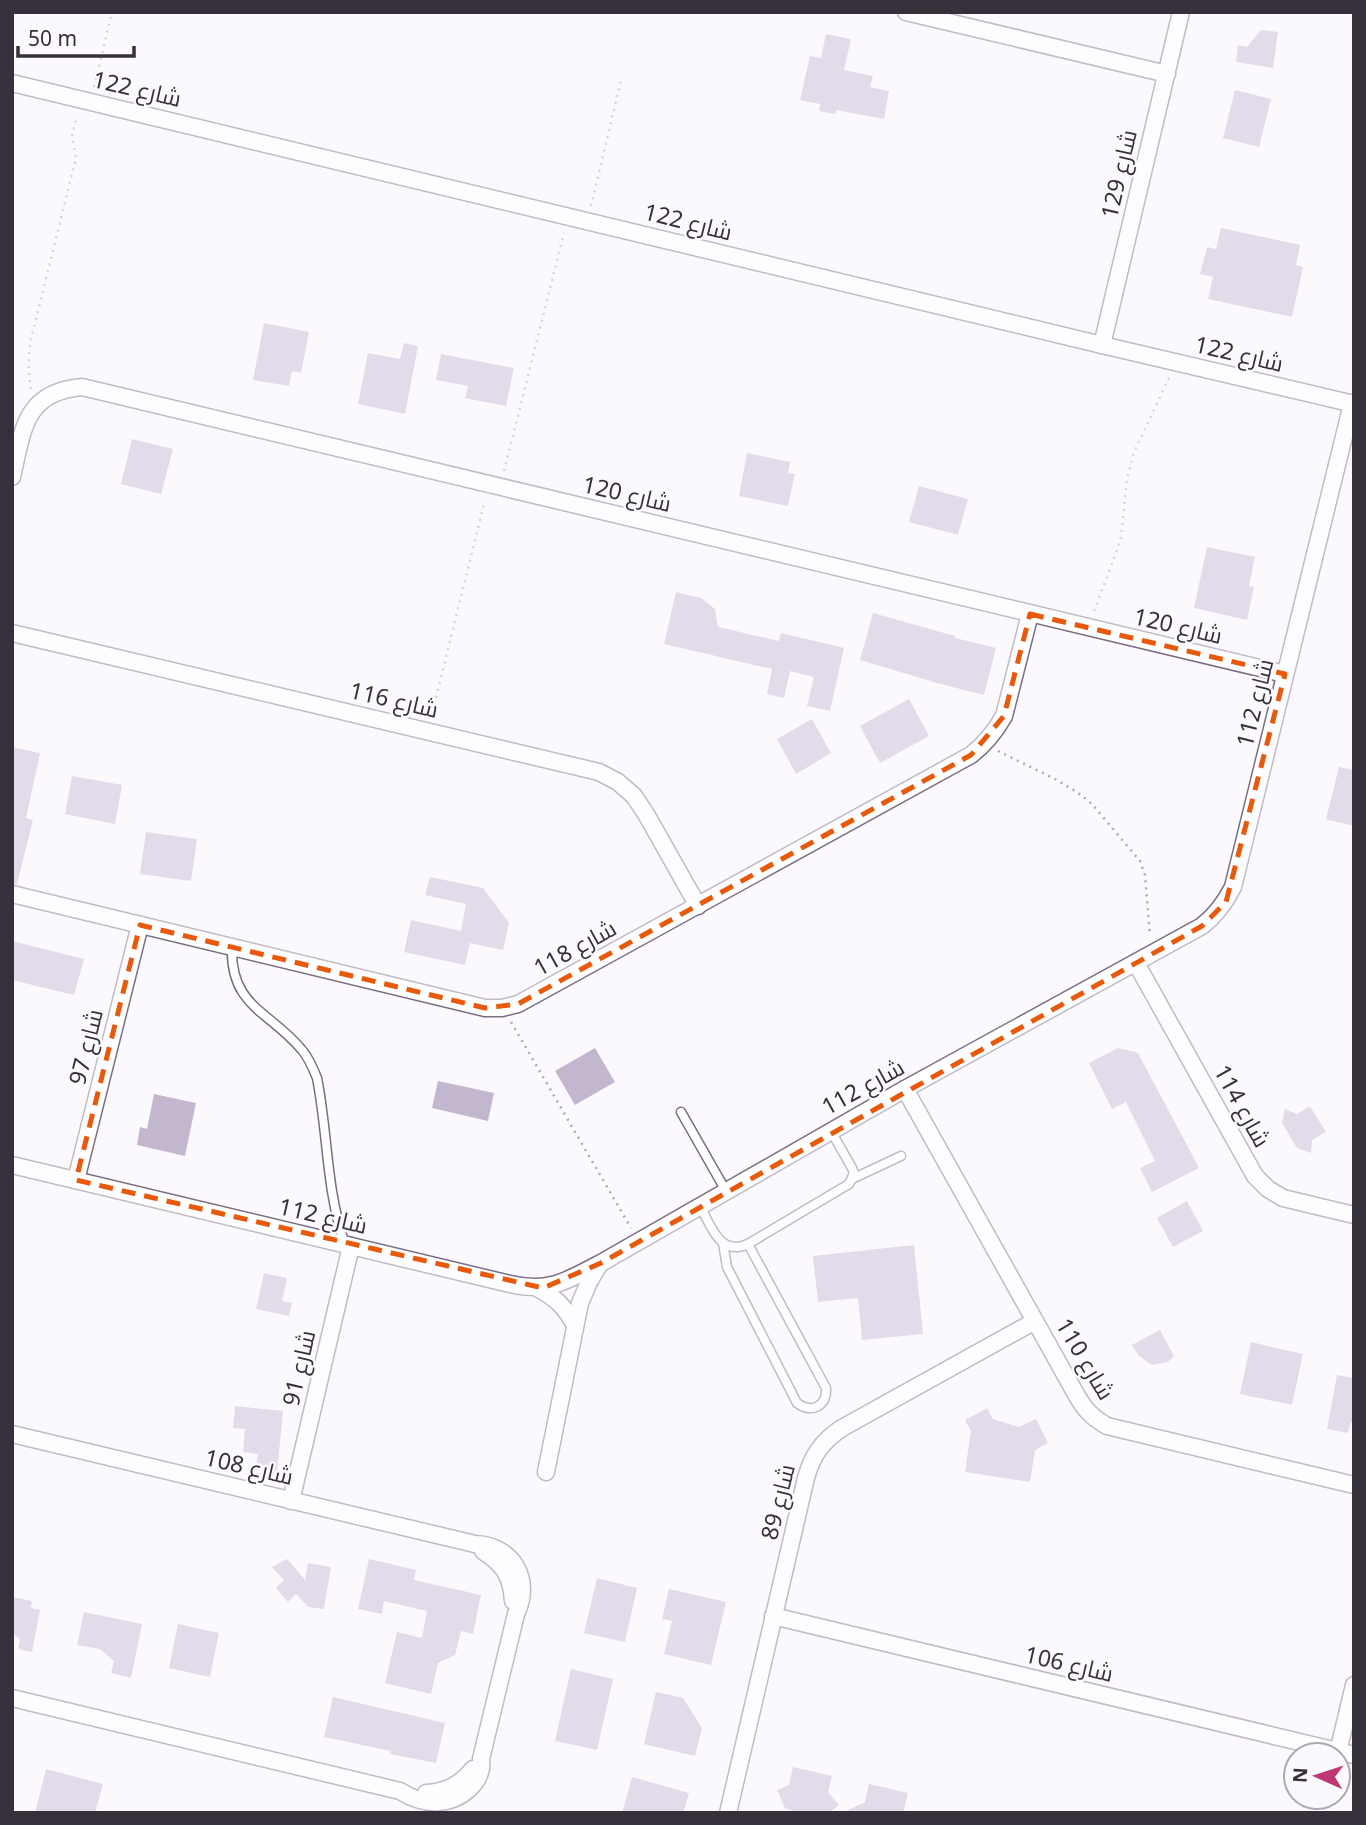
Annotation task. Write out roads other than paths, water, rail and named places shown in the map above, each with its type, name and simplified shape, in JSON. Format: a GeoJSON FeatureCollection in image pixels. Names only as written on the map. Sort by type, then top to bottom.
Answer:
{"type":"FeatureCollection","features":[{"type":"Feature","properties":{"kind":"street","name":"شارع 129"},"geometry":{"type":"LineString","coordinates":[[1102,345],[1181,12]]}},
{"type":"Feature","properties":{"kind":"street"},"geometry":{"type":"LineString","coordinates":[[909,13],[1167,74]]}},
{"type":"Feature","properties":{"kind":"street","name":"شارع 122"},"geometry":{"type":"LineString","coordinates":[[12,83],[1353,404]]}},
{"type":"Feature","properties":{"kind":"street","name":"شارع 120"},"geometry":{"type":"LineString","coordinates":[[12,477],[26,420],[36,406],[49,395],[65,388],[82,387],[1285,674]]}},
{"type":"Feature","properties":{"kind":"street","name":"شارع 112"},"geometry":{"type":"LineString","coordinates":[[12,1165],[510,1284],[537,1288],[560,1284],[905,1089],[1202,926],[1226,902],[1233,887],[1353,404]]}},
{"type":"Feature","properties":{"kind":"street","name":"شارع 118"},"geometry":{"type":"LineString","coordinates":[[12,894],[485,1008],[518,1004],[971,755],[996,731],[1004,716],[1030,614]]}},
{"type":"Feature","properties":{"kind":"street","name":"شارع 116"},"geometry":{"type":"LineString","coordinates":[[12,633],[599,772],[618,782],[634,796],[698,906]]}},
{"type":"Feature","properties":{"kind":"street","name":"شارع 97"},"geometry":{"type":"LineString","coordinates":[[76,1180],[140,925]]}},
{"type":"Feature","properties":{"kind":"street","name":"شارع 114"},"geometry":{"type":"LineString","coordinates":[[1136,963],[1255,1176],[1268,1189],[1283,1198],[1354,1215]]}},
{"type":"Feature","properties":{"kind":"street","name":"شارع 110"},"geometry":{"type":"LineString","coordinates":[[905,1089],[1084,1409],[1094,1419],[1107,1426],[1354,1485]]}},
{"type":"Feature","properties":{"kind":"street","name":"شارع 91"},"geometry":{"type":"LineString","coordinates":[[291,1501],[348,1245]]}},
{"type":"Feature","properties":{"kind":"street"},"geometry":{"type":"LineString","coordinates":[[546,1472],[575,1325],[584,1293],[601,1263]]}},
{"type":"Feature","properties":{"kind":"street"},"geometry":{"type":"LineString","coordinates":[[537,1288],[559,1301],[575,1325]]}},
{"type":"Feature","properties":{"kind":"street","name":"شارع 89"},"geometry":{"type":"LineString","coordinates":[[728,1813],[809,1465],[815,1453],[842,1428],[1035,1321]]}},
{"type":"Feature","properties":{"kind":"street","name":"شارع 108"},"geometry":{"type":"LineString","coordinates":[[12,1434],[494,1547],[511,1559],[522,1586],[481,1759],[482,1766],[470,1788],[461,1796],[450,1800],[427,1801],[400,1791],[12,1698]]}},
{"type":"Feature","properties":{"kind":"street","name":"شارع 106"},"geometry":{"type":"LineString","coordinates":[[774,1616],[1292,1741]]}},
{"type":"Feature","properties":{"kind":"street"},"geometry":{"type":"LineString","coordinates":[[1348,1741],[1354,1685]]}},
{"type":"Feature","properties":{"kind":"lane"},"geometry":{"type":"LineString","coordinates":[[232,947],[231,963],[241,992],[303,1050],[317,1078],[332,1200],[337,1222],[348,1245]]}},
{"type":"Feature","properties":{"kind":"lane"},"geometry":{"type":"LineString","coordinates":[[681,1112],[726,1191]]}},
{"type":"Feature","properties":{"kind":"lane"},"geometry":{"type":"LineString","coordinates":[[831,1131],[852,1168],[852,1179]]}},
{"type":"Feature","properties":{"kind":"lane"},"geometry":{"type":"LineString","coordinates":[[700,1206],[716,1236],[731,1247],[740,1248],[844,1187],[852,1179],[901,1156]]}},
{"type":"Feature","properties":{"kind":"lane"},"geometry":{"type":"LineString","coordinates":[[723,1243],[727,1267],[797,1403],[803,1408],[818,1407],[827,1395],[827,1388],[748,1244]]}}]}
